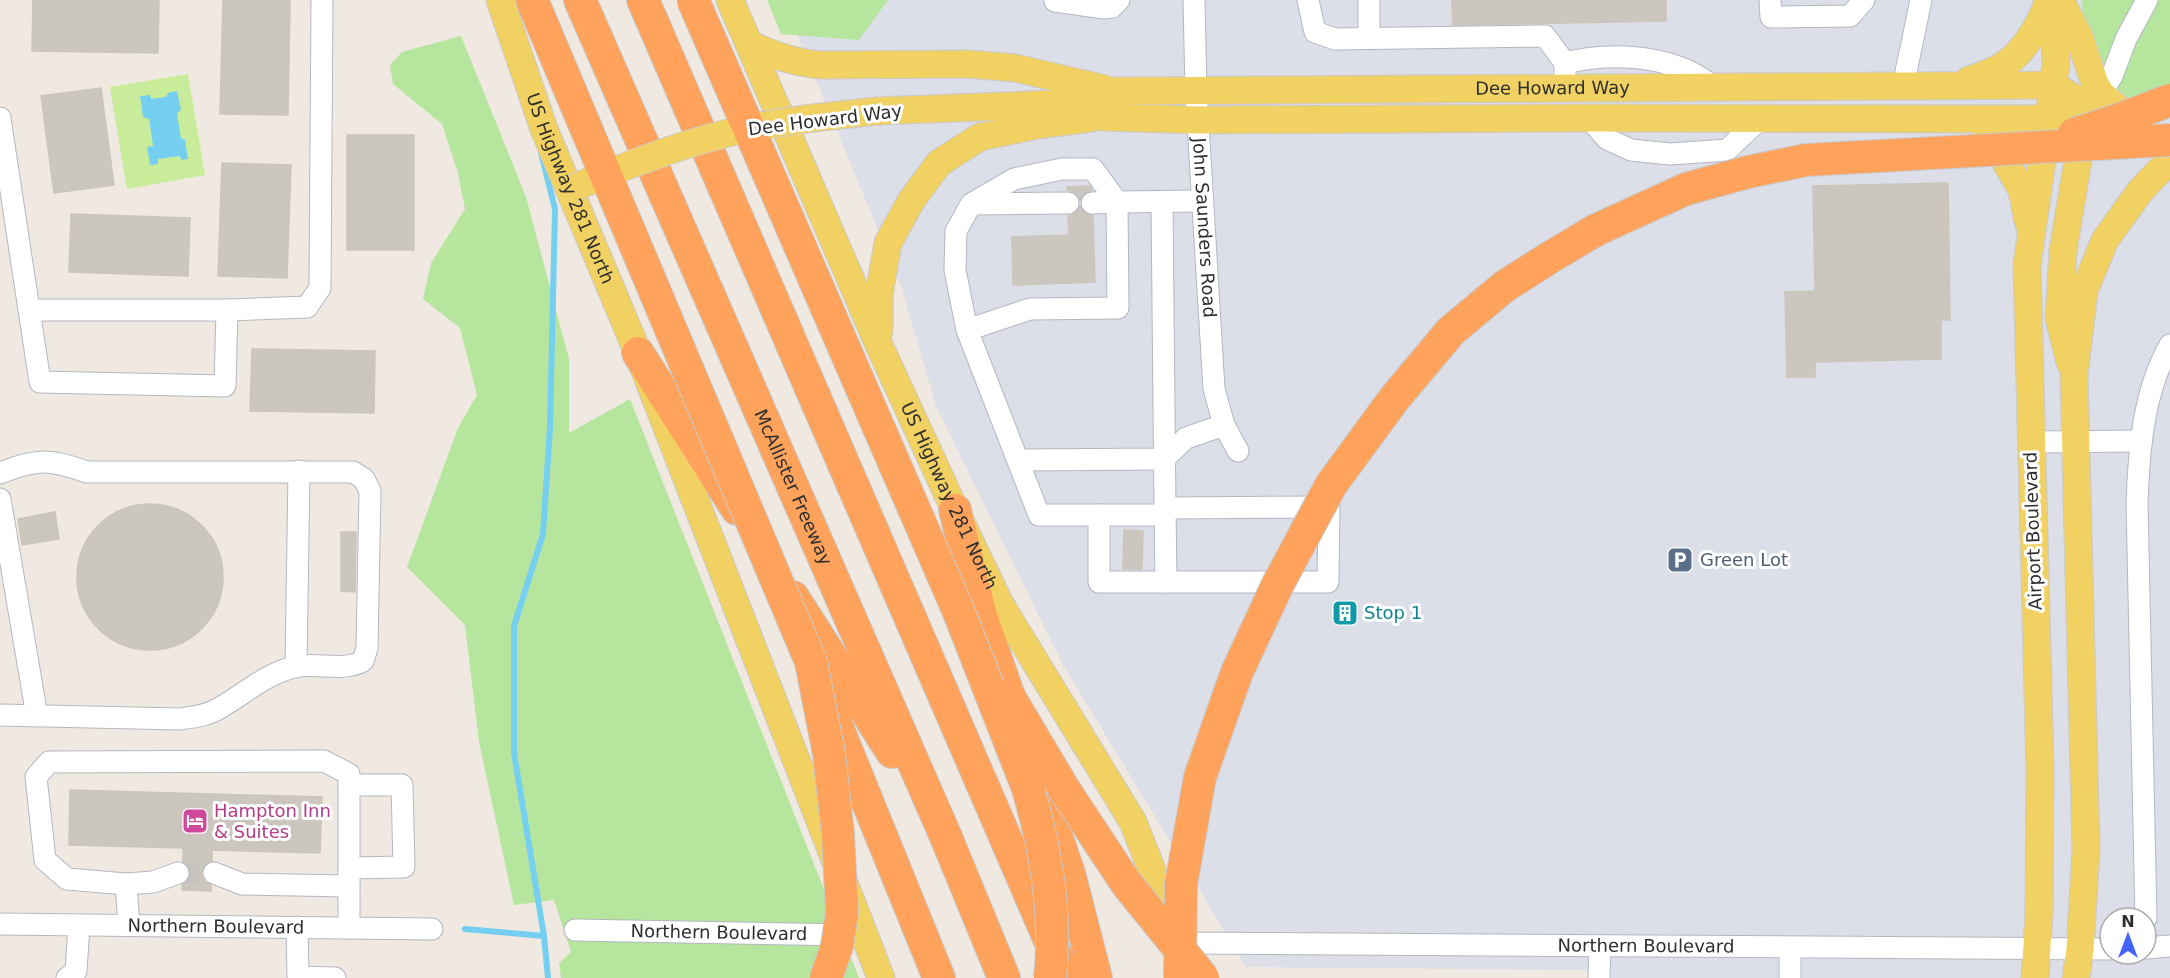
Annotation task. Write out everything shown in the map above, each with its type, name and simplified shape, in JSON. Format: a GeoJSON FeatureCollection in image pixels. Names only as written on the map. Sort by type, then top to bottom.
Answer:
{"type":"FeatureCollection","features":[{"type":"Feature","properties":{"kind":"highway"},"geometry":{"type":"LineString","coordinates":[[532,0],[811,662],[939,978]]}},
{"type":"Feature","properties":{"kind":"highway","name":"McAllister Freeway"},"geometry":{"type":"LineString","coordinates":[[580,0],[946,837],[1004,978]]}},
{"type":"Feature","properties":{"kind":"highway"},"geometry":{"type":"LineString","coordinates":[[643,0],[1066,978]]}},
{"type":"Feature","properties":{"kind":"highway"},"geometry":{"type":"LineString","coordinates":[[693,0],[958,610],[1014,752],[1035,814],[1044,855],[1051,904],[1050,978]]}},
{"type":"Feature","properties":{"kind":"highway"},"geometry":{"type":"LineString","coordinates":[[2027,148],[2121,119],[2170,100]]}},
{"type":"Feature","properties":{"kind":"highway"},"geometry":{"type":"LineString","coordinates":[[1180,978],[1181,885],[1200,777],[1237,672],[1278,584],[1331,485],[1394,399],[1452,331],[1505,286],[1596,230],[1686,189],[1748,172],[1806,160],[2170,140]]}},
{"type":"Feature","properties":{"kind":"highway"},"geometry":{"type":"LineString","coordinates":[[638,353],[946,837]]}},
{"type":"Feature","properties":{"kind":"highway"},"geometry":{"type":"LineString","coordinates":[[955,510],[980,613],[1069,873],[1096,978]]}},
{"type":"Feature","properties":{"kind":"highway"},"geometry":{"type":"LineString","coordinates":[[958,610],[1064,789],[1113,864],[1203,978]]}},
{"type":"Feature","properties":{"kind":"highway"},"geometry":{"type":"LineString","coordinates":[[811,662],[829,754],[838,834],[842,901],[837,946],[826,978]]}},
{"type":"Feature","properties":{"kind":"main road","name":"US Highway 281 North"},"geometry":{"type":"LineString","coordinates":[[500,0],[544,129],[638,353],[881,978]]}},
{"type":"Feature","properties":{"kind":"main road","name":"US Highway 281 North"},"geometry":{"type":"LineString","coordinates":[[730,0],[879,345],[955,510],[1000,604],[1133,822],[1193,978]]}},
{"type":"Feature","properties":{"kind":"main road"},"geometry":{"type":"LineString","coordinates":[[1956,86],[2004,65],[2040,23],[2049,0]]}},
{"type":"Feature","properties":{"kind":"main road","name":"Airport Boulevard"},"geometry":{"type":"LineString","coordinates":[[2035,978],[2038,950],[2040,780],[2027,265],[2054,85],[2056,64],[2054,0]]}},
{"type":"Feature","properties":{"kind":"main road"},"geometry":{"type":"LineString","coordinates":[[2060,0],[2079,36],[2092,76],[2101,94],[2124,114]]}},
{"type":"Feature","properties":{"kind":"main road"},"geometry":{"type":"LineString","coordinates":[[749,44],[779,58],[801,63],[822,65],[968,64],[1015,68],[1114,91]]}},
{"type":"Feature","properties":{"kind":"main road","name":"Dee Howard Way"},"geometry":{"type":"LineString","coordinates":[[571,189],[663,153],[735,131],[793,120],[878,111],[1054,104],[1114,91],[1196,91],[1564,80],[1716,88],[2054,85]]}},
{"type":"Feature","properties":{"kind":"main road"},"geometry":{"type":"LineString","coordinates":[[2054,85],[2074,98],[2085,118],[2063,251],[2059,318],[2074,375]]}},
{"type":"Feature","properties":{"kind":"main road"},"geometry":{"type":"LineString","coordinates":[[1762,118],[1808,104],[1899,98],[1904,86]]}},
{"type":"Feature","properties":{"kind":"main road","name":"Dee Howard Way"},"geometry":{"type":"LineString","coordinates":[[1054,104],[1102,117],[1197,120],[2048,119],[2085,118],[2170,109]]}},
{"type":"Feature","properties":{"kind":"main road"},"geometry":{"type":"LineString","coordinates":[[879,345],[879,295],[888,243],[911,201],[939,163],[980,137],[1037,125],[1102,117]]}},
{"type":"Feature","properties":{"kind":"main road"},"geometry":{"type":"LineString","coordinates":[[1951,119],[1986,133],[2004,159],[2022,190],[2031,236]]}},
{"type":"Feature","properties":{"kind":"main road"},"geometry":{"type":"LineString","coordinates":[[2076,978],[2080,950],[2086,850],[2074,375],[2085,291],[2105,240],[2141,190],[2170,160]]}},
{"type":"Feature","properties":{"kind":"street"},"geometry":{"type":"LineString","coordinates":[[29,310],[227,310],[307,307],[320,288],[322,0]]}},
{"type":"Feature","properties":{"kind":"street"},"geometry":{"type":"LineString","coordinates":[[1054,0],[1104,8],[1112,7],[1119,0]]}},
{"type":"Feature","properties":{"kind":"street","name":"John Saunders Road"},"geometry":{"type":"LineString","coordinates":[[1194,0],[1197,120],[1214,389],[1224,425],[1239,451]]}},
{"type":"Feature","properties":{"kind":"street"},"geometry":{"type":"LineString","coordinates":[[1308,0],[1315,32],[1335,39],[1545,36],[1564,80],[1576,118],[1607,140],[1631,150],[1670,154],[1727,150],[1762,118]]}},
{"type":"Feature","properties":{"kind":"street"},"geometry":{"type":"LineString","coordinates":[[1369,0],[1369,38]]}},
{"type":"Feature","properties":{"kind":"street"},"geometry":{"type":"LineString","coordinates":[[1770,0],[1771,17],[1850,16],[1863,0]]}},
{"type":"Feature","properties":{"kind":"street"},"geometry":{"type":"LineString","coordinates":[[1904,86],[1921,0]]}},
{"type":"Feature","properties":{"kind":"street"},"geometry":{"type":"LineString","coordinates":[[2085,118],[2112,76],[2126,39],[2147,0]]}},
{"type":"Feature","properties":{"kind":"street"},"geometry":{"type":"LineString","coordinates":[[0,118],[2,145],[40,382],[225,386],[227,310]]}},
{"type":"Feature","properties":{"kind":"street"},"geometry":{"type":"LineString","coordinates":[[967,330],[1030,309],[1118,308],[1117,202],[1093,169],[1062,169],[1014,178],[971,204],[956,231],[955,270],[967,330],[1039,515],[1329,507],[1328,582],[1099,582],[1099,515]]}},
{"type":"Feature","properties":{"kind":"street"},"geometry":{"type":"LineString","coordinates":[[1092,202],[1202,201]]}},
{"type":"Feature","properties":{"kind":"street"},"geometry":{"type":"LineString","coordinates":[[1162,202],[1166,582]]}},
{"type":"Feature","properties":{"kind":"street"},"geometry":{"type":"LineString","coordinates":[[971,204],[1068,203]]}},
{"type":"Feature","properties":{"kind":"street"},"geometry":{"type":"LineString","coordinates":[[2146,906],[2138,503],[2141,441],[2146,408],[2165,353],[2170,345]]}},
{"type":"Feature","properties":{"kind":"street"},"geometry":{"type":"LineString","coordinates":[[1018,460],[1164,459],[1185,438],[1224,425]]}},
{"type":"Feature","properties":{"kind":"street"},"geometry":{"type":"LineString","coordinates":[[2031,442],[2141,441]]}},
{"type":"Feature","properties":{"kind":"street"},"geometry":{"type":"LineString","coordinates":[[0,473],[41,460],[57,462],[87,472],[353,472],[364,479],[370,491],[368,626],[367,648],[363,661],[355,665],[314,665],[276,672],[202,716],[180,719],[0,716]]}},
{"type":"Feature","properties":{"kind":"street"},"geometry":{"type":"LineString","coordinates":[[296,667],[299,471]]}},
{"type":"Feature","properties":{"kind":"street"},"geometry":{"type":"LineString","coordinates":[[0,499],[37,716]]}},
{"type":"Feature","properties":{"kind":"street"},"geometry":{"type":"LineString","coordinates":[[178,873],[153,882],[126,884],[67,879],[45,860],[36,777],[49,762],[324,761],[349,774],[349,928]]}},
{"type":"Feature","properties":{"kind":"street"},"geometry":{"type":"LineString","coordinates":[[214,873],[242,884],[349,877],[404,867],[402,785],[349,784]]}},
{"type":"Feature","properties":{"kind":"street"},"geometry":{"type":"LineString","coordinates":[[126,884],[129,925]]}},
{"type":"Feature","properties":{"kind":"street","name":"Northern Boulevard"},"geometry":{"type":"LineString","coordinates":[[0,924],[432,929]]}},
{"type":"Feature","properties":{"kind":"street"},"geometry":{"type":"LineString","coordinates":[[73,976],[79,925]]}},
{"type":"Feature","properties":{"kind":"street"},"geometry":{"type":"LineString","coordinates":[[297,927],[298,978],[335,978]]}},
{"type":"Feature","properties":{"kind":"street","name":"Northern Boulevard"},"geometry":{"type":"LineString","coordinates":[[575,930],[864,935]]}},
{"type":"Feature","properties":{"kind":"street","name":"Northern Boulevard"},"geometry":{"type":"LineString","coordinates":[[1181,943],[2098,950]]}},
{"type":"Feature","properties":{"kind":"street"},"geometry":{"type":"LineString","coordinates":[[1599,978],[1600,946]]}},
{"type":"Feature","properties":{"kind":"street"},"geometry":{"type":"LineString","coordinates":[[1790,948],[1790,978]]}},
{"type":"Feature","properties":{"kind":"shaded area"},"geometry":{"type":"Polygon","coordinates":[[[783,0],[2170,0],[2170,978],[1598,978],[1586,970],[1246,967],[1062,663],[936,406],[901,286],[783,0]]]}},
{"type":"Feature","properties":{"kind":"green space"},"geometry":{"type":"Polygon","coordinates":[[[767,0],[888,0],[859,40],[781,34],[767,0]]]}},
{"type":"Feature","properties":{"kind":"green space"},"geometry":{"type":"Polygon","coordinates":[[[2082,0],[2170,0],[2170,95],[2131,100],[2093,69],[2084,25],[2082,0]]]}},
{"type":"Feature","properties":{"kind":"green space"},"geometry":{"type":"Polygon","coordinates":[[[461,36],[526,197],[569,359],[569,433],[630,399],[859,978],[561,978],[559,963],[571,952],[554,900],[514,905],[479,742],[465,625],[407,567],[458,428],[477,395],[460,328],[423,299],[431,263],[465,209],[458,173],[442,124],[393,84],[390,65],[402,52],[461,36]]]}},
{"type":"Feature","properties":{"kind":"green space"},"geometry":{"type":"Polygon","coordinates":[[[188,74],[205,175],[127,189],[110,87],[188,74]]]}},
{"type":"Feature","properties":{"kind":"water"},"geometry":{"type":"Polygon","coordinates":[[[177,91],[181,110],[177,113],[181,139],[185,139],[188,159],[181,160],[180,156],[158,159],[158,164],[150,165],[147,147],[153,146],[149,119],[143,117],[140,96],[150,95],[151,99],[166,97],[168,93],[177,91]]]}},
{"type":"Feature","properties":{"kind":"building"},"geometry":{"type":"Polygon","coordinates":[[[33,0],[159,0],[158,53],[32,51],[33,0]]]}},
{"type":"Feature","properties":{"kind":"building"},"geometry":{"type":"Polygon","coordinates":[[[223,0],[290,1],[288,115],[220,114],[223,0]]]}},
{"type":"Feature","properties":{"kind":"building"},"geometry":{"type":"Polygon","coordinates":[[[1452,0],[1666,0],[1666,21],[1453,25],[1452,0]]]}},
{"type":"Feature","properties":{"kind":"building"},"geometry":{"type":"Polygon","coordinates":[[[101,88],[114,185],[54,193],[41,96],[101,88]]]}},
{"type":"Feature","properties":{"kind":"building"},"geometry":{"type":"Polygon","coordinates":[[[347,135],[414,135],[414,250],[347,250],[347,135]]]}},
{"type":"Feature","properties":{"kind":"building"},"geometry":{"type":"Polygon","coordinates":[[[222,163],[291,165],[287,278],[218,276],[222,163]]]}},
{"type":"Feature","properties":{"kind":"building"},"geometry":{"type":"Polygon","coordinates":[[[1948,183],[1950,320],[1941,320],[1941,359],[1815,362],[1815,377],[1787,377],[1785,292],[1815,291],[1813,186],[1948,183]]]}},
{"type":"Feature","properties":{"kind":"building"},"geometry":{"type":"Polygon","coordinates":[[[1090,186],[1092,190],[1085,193],[1080,200],[1075,192],[1067,190],[1067,187],[1090,186]]]}},
{"type":"Feature","properties":{"kind":"building"},"geometry":{"type":"Polygon","coordinates":[[[1080,206],[1086,214],[1093,216],[1095,282],[1013,285],[1012,237],[1069,235],[1068,216],[1075,214],[1080,206]]]}},
{"type":"Feature","properties":{"kind":"building"},"geometry":{"type":"Polygon","coordinates":[[[71,214],[190,218],[188,276],[69,272],[71,214]]]}},
{"type":"Feature","properties":{"kind":"building"},"geometry":{"type":"Polygon","coordinates":[[[252,349],[375,351],[374,413],[250,411],[252,349]]]}},
{"type":"Feature","properties":{"kind":"building"},"geometry":{"type":"Polygon","coordinates":[[[150,504],[178,510],[201,526],[217,549],[223,577],[217,605],[201,628],[178,644],[150,650],[122,644],[99,628],[83,605],[77,577],[83,549],[99,526],[122,510],[150,504]]]}},
{"type":"Feature","properties":{"kind":"building"},"geometry":{"type":"Polygon","coordinates":[[[55,512],[59,539],[22,545],[18,519],[55,512]]]}},
{"type":"Feature","properties":{"kind":"building"},"geometry":{"type":"Polygon","coordinates":[[[1124,530],[1143,531],[1142,569],[1123,569],[1124,530]]]}},
{"type":"Feature","properties":{"kind":"building"},"geometry":{"type":"Polygon","coordinates":[[[341,532],[356,532],[355,592],[341,591],[341,532]]]}},
{"type":"Feature","properties":{"kind":"building","name":"Hampton Inn & Suites"},"geometry":{"type":"Polygon","coordinates":[[[70,790],[322,797],[320,853],[212,850],[212,861],[206,863],[201,874],[204,881],[211,885],[211,891],[182,890],[182,885],[191,875],[190,868],[183,862],[183,848],[69,845],[70,790]]]}},
{"type":"Feature","properties":{"kind":"waterway"},"geometry":{"type":"LineString","coordinates":[[541,153],[555,209],[550,428],[543,534],[514,626],[514,753],[544,936],[548,978]]}},
{"type":"Feature","properties":{"kind":"waterway"},"geometry":{"type":"LineString","coordinates":[[465,929],[544,936]]}},
{"type":"Feature","properties":{"kind":"tunnel"},"geometry":{"type":"LineString","coordinates":[[178,873],[214,873]]}},
{"type":"Feature","properties":{"kind":"place","name":"Green Lot"},"geometry":{"type":"Point","coordinates":[1680,560]}},
{"type":"Feature","properties":{"kind":"place","name":"Stop 1"},"geometry":{"type":"Point","coordinates":[1345,613]}},
{"type":"Feature","properties":{"kind":"place","name":"Hampton Inn & Suites"},"geometry":{"type":"Point","coordinates":[195,821]}}]}
